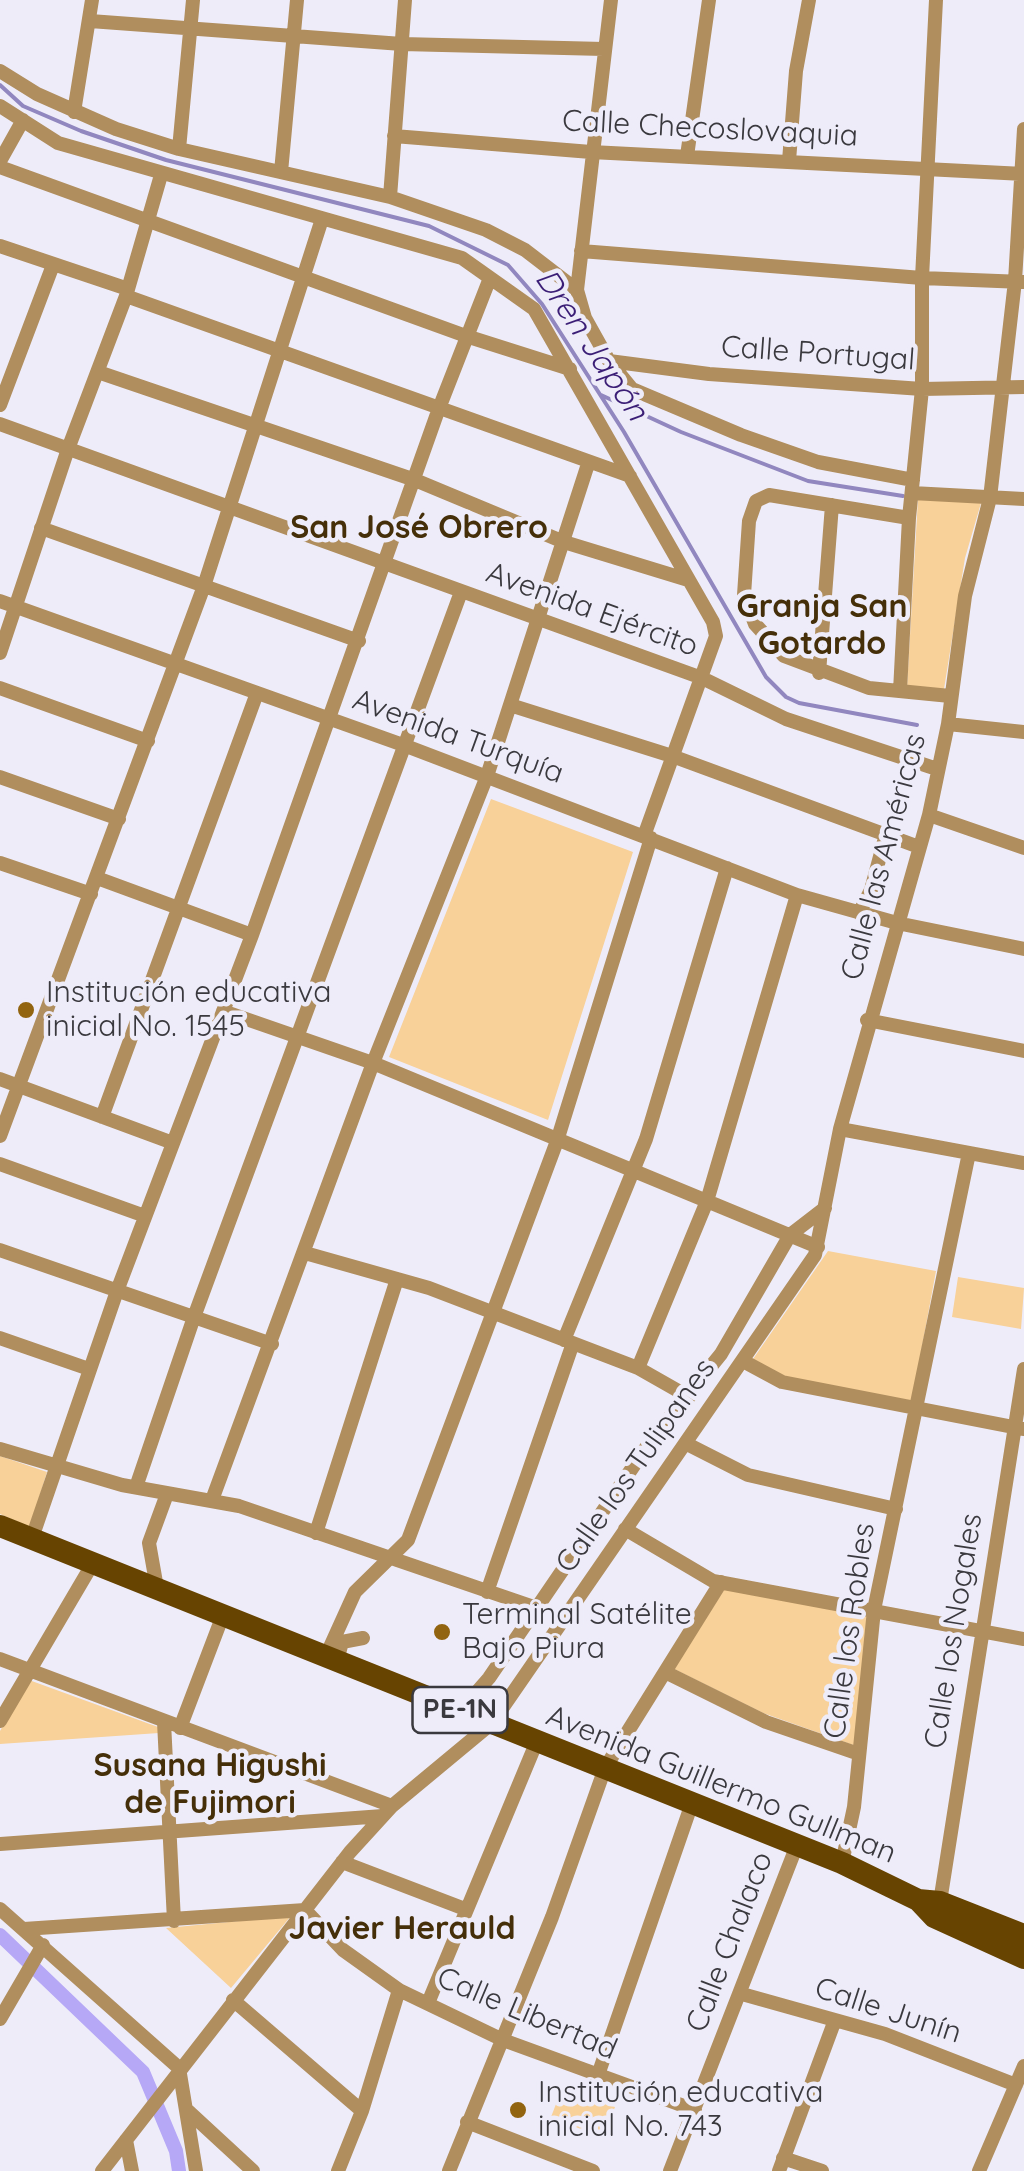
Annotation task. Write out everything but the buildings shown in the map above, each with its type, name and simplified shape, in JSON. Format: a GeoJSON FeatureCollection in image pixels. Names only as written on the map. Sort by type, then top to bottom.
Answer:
{"type":"FeatureCollection","features":[{"type":"Feature","properties":{"kind":"main road","name":"Avenida Guillermo Gullman"},"geometry":{"type":"LineString","coordinates":[[0,1526],[929,1901],[1024,1934]]}},
{"type":"Feature","properties":{"kind":"main road","name":"Avenida Guillermo Gullman"},"geometry":{"type":"LineString","coordinates":[[929,1901],[934,1917],[1024,1958]]}},
{"type":"Feature","properties":{"kind":"street"},"geometry":{"type":"LineString","coordinates":[[74,112],[92,0]]}},
{"type":"Feature","properties":{"kind":"street"},"geometry":{"type":"LineString","coordinates":[[179,149],[193,0]]}},
{"type":"Feature","properties":{"kind":"street"},"geometry":{"type":"LineString","coordinates":[[282,172],[297,0]]}},
{"type":"Feature","properties":{"kind":"street"},"geometry":{"type":"LineString","coordinates":[[390,197],[405,0]]}},
{"type":"Feature","properties":{"kind":"street"},"geometry":{"type":"LineString","coordinates":[[610,0],[577,290],[586,318],[632,390],[818,462],[912,487],[1024,499]]}},
{"type":"Feature","properties":{"kind":"street"},"geometry":{"type":"LineString","coordinates":[[688,156],[709,0]]}},
{"type":"Feature","properties":{"kind":"street"},"geometry":{"type":"LineString","coordinates":[[789,160],[796,71],[809,0]]}},
{"type":"Feature","properties":{"kind":"street"},"geometry":{"type":"LineString","coordinates":[[900,691],[922,389],[922,278],[936,0]]}},
{"type":"Feature","properties":{"kind":"street"},"geometry":{"type":"LineString","coordinates":[[90,21],[402,44],[604,49]]}},
{"type":"Feature","properties":{"kind":"street"},"geometry":{"type":"LineString","coordinates":[[0,71],[74,112],[179,149],[390,197],[486,230],[525,250],[577,290]]}},
{"type":"Feature","properties":{"kind":"street"},"geometry":{"type":"LineString","coordinates":[[0,106],[58,143],[462,258],[534,309],[684,579],[712,622],[716,636],[672,756],[557,1141],[408,1540],[354,1592],[331,1658]]}},
{"type":"Feature","properties":{"kind":"street"},"geometry":{"type":"LineString","coordinates":[[22,120],[0,164],[466,336],[570,369]]}},
{"type":"Feature","properties":{"kind":"street","name":"Calle las Américas"},"geometry":{"type":"LineString","coordinates":[[820,1243],[840,1129],[867,1020],[929,815],[948,724],[965,596],[990,498],[1020,282],[1024,130]]}},
{"type":"Feature","properties":{"kind":"street","name":"Calle Checoslovaquia"},"geometry":{"type":"LineString","coordinates":[[394,136],[591,152],[1023,174]]}},
{"type":"Feature","properties":{"kind":"street"},"geometry":{"type":"LineString","coordinates":[[0,653],[8,604],[41,528],[127,293],[161,175]]}},
{"type":"Feature","properties":{"kind":"street"},"geometry":{"type":"LineString","coordinates":[[0,1136],[204,586],[258,426],[279,350],[308,275],[322,219]]}},
{"type":"Feature","properties":{"kind":"street"},"geometry":{"type":"LineString","coordinates":[[0,246],[438,411],[630,476]]}},
{"type":"Feature","properties":{"kind":"street"},"geometry":{"type":"LineString","coordinates":[[580,251],[1020,282]]}},
{"type":"Feature","properties":{"kind":"street"},"geometry":{"type":"LineString","coordinates":[[0,404],[53,265]]}},
{"type":"Feature","properties":{"kind":"street"},"geometry":{"type":"LineString","coordinates":[[32,1538],[117,1290],[252,936],[438,411],[490,278]]}},
{"type":"Feature","properties":{"kind":"street","name":"Calle Portugal"},"geometry":{"type":"LineString","coordinates":[[610,361],[708,374],[922,389],[1024,386]]}},
{"type":"Feature","properties":{"kind":"street"},"geometry":{"type":"LineString","coordinates":[[98,372],[415,480],[564,542],[684,579]]}},
{"type":"Feature","properties":{"kind":"street","name":"Avenida Ejército"},"geometry":{"type":"LineString","coordinates":[[0,424],[702,678],[786,719],[937,769]]}},
{"type":"Feature","properties":{"kind":"street"},"geometry":{"type":"LineString","coordinates":[[212,1500],[373,1062],[487,776],[588,464]]}},
{"type":"Feature","properties":{"kind":"street"},"geometry":{"type":"LineString","coordinates":[[910,518],[769,495],[756,501],[749,521],[744,595],[755,624],[784,656],[819,673],[869,688],[950,696]]}},
{"type":"Feature","properties":{"kind":"street"},"geometry":{"type":"LineString","coordinates":[[819,673],[832,505]]}},
{"type":"Feature","properties":{"kind":"street"},"geometry":{"type":"LineString","coordinates":[[41,528],[359,641]]}},
{"type":"Feature","properties":{"kind":"street"},"geometry":{"type":"LineString","coordinates":[[136,1488],[194,1317],[461,592]]}},
{"type":"Feature","properties":{"kind":"street","name":"Avenida Turquía"},"geometry":{"type":"LineString","coordinates":[[8,604],[406,746],[797,895],[896,923],[1024,949]]}},
{"type":"Feature","properties":{"kind":"street"},"geometry":{"type":"LineString","coordinates":[[0,688],[148,740]]}},
{"type":"Feature","properties":{"kind":"street"},"geometry":{"type":"LineString","coordinates":[[102,1116],[257,693]]}},
{"type":"Feature","properties":{"kind":"street"},"geometry":{"type":"LineString","coordinates":[[510,705],[672,756],[920,846]]}},
{"type":"Feature","properties":{"kind":"street"},"geometry":{"type":"LineString","coordinates":[[948,724],[1024,732]]}},
{"type":"Feature","properties":{"kind":"street"},"geometry":{"type":"LineString","coordinates":[[0,777],[119,819]]}},
{"type":"Feature","properties":{"kind":"street"},"geometry":{"type":"LineString","coordinates":[[929,815],[1024,848]]}},
{"type":"Feature","properties":{"kind":"street"},"geometry":{"type":"LineString","coordinates":[[859,913],[871,890],[886,834]]}},
{"type":"Feature","properties":{"kind":"street"},"geometry":{"type":"LineString","coordinates":[[0,864],[91,894]]}},
{"type":"Feature","properties":{"kind":"street"},"geometry":{"type":"LineString","coordinates":[[487,1592],[568,1342],[634,1171],[696,982],[726,868]]}},
{"type":"Feature","properties":{"kind":"street"},"geometry":{"type":"LineString","coordinates":[[97,878],[252,936]]}},
{"type":"Feature","properties":{"kind":"street"},"geometry":{"type":"LineString","coordinates":[[638,1368],[707,1201],[797,895]]}},
{"type":"Feature","properties":{"kind":"street"},"geometry":{"type":"LineString","coordinates":[[223,1010],[373,1062],[557,1141],[790,1235],[820,1243]]}},
{"type":"Feature","properties":{"kind":"street"},"geometry":{"type":"LineString","coordinates":[[867,1020],[1024,1051]]}},
{"type":"Feature","properties":{"kind":"street"},"geometry":{"type":"LineString","coordinates":[[0,1078],[173,1143]]}},
{"type":"Feature","properties":{"kind":"street"},"geometry":{"type":"LineString","coordinates":[[840,1129],[1024,1163]]}},
{"type":"Feature","properties":{"kind":"street","name":"Calle los Robles"},"geometry":{"type":"LineString","coordinates":[[842,1863],[860,1754],[874,1610],[970,1153]]}},
{"type":"Feature","properties":{"kind":"street"},"geometry":{"type":"LineString","coordinates":[[0,1164],[145,1216]]}},
{"type":"Feature","properties":{"kind":"street"},"geometry":{"type":"LineString","coordinates":[[460,1710],[489,1678],[652,1439],[689,1398],[748,1314],[790,1235],[827,1207]]}},
{"type":"Feature","properties":{"kind":"street","name":"Calle los Tulipanes"},"geometry":{"type":"LineString","coordinates":[[102,2171],[342,1862],[387,1811],[492,1723],[820,1243]]}},
{"type":"Feature","properties":{"kind":"street"},"geometry":{"type":"LineString","coordinates":[[0,1250],[272,1344]]}},
{"type":"Feature","properties":{"kind":"street"},"geometry":{"type":"LineString","coordinates":[[305,1253],[490,1312],[638,1368],[689,1398]]}},
{"type":"Feature","properties":{"kind":"street"},"geometry":{"type":"LineString","coordinates":[[316,1533],[396,1279]]}},
{"type":"Feature","properties":{"kind":"street"},"geometry":{"type":"LineString","coordinates":[[0,1338],[89,1369]]}},
{"type":"Feature","properties":{"kind":"street"},"geometry":{"type":"LineString","coordinates":[[743,1361],[782,1382],[1020,1429]]}},
{"type":"Feature","properties":{"kind":"street","name":"Calle los Nogales"},"geometry":{"type":"LineString","coordinates":[[929,1901],[1020,1429],[1024,1369]]}},
{"type":"Feature","properties":{"kind":"street"},"geometry":{"type":"LineString","coordinates":[[686,1444],[748,1475],[896,1509]]}},
{"type":"Feature","properties":{"kind":"street"},"geometry":{"type":"LineString","coordinates":[[0,1450],[136,1488],[212,1500],[537,1608]]}},
{"type":"Feature","properties":{"kind":"street"},"geometry":{"type":"LineString","coordinates":[[156,1588],[149,1564],[149,1543],[166,1494]]}},
{"type":"Feature","properties":{"kind":"street"},"geometry":{"type":"LineString","coordinates":[[626,1529],[722,1582],[1024,1639]]}},
{"type":"Feature","properties":{"kind":"street"},"geometry":{"type":"LineString","coordinates":[[0,1721],[93,1563]]}},
{"type":"Feature","properties":{"kind":"street"},"geometry":{"type":"LineString","coordinates":[[449,2171],[503,2040],[605,1768],[722,1582]]}},
{"type":"Feature","properties":{"kind":"street"},"geometry":{"type":"LineString","coordinates":[[180,1728],[223,1615]]}},
{"type":"Feature","properties":{"kind":"street"},"geometry":{"type":"LineString","coordinates":[[331,1658],[342,1642],[363,1638]]}},
{"type":"Feature","properties":{"kind":"street"},"geometry":{"type":"LineString","coordinates":[[0,1659],[387,1811]]}},
{"type":"Feature","properties":{"kind":"street"},"geometry":{"type":"LineString","coordinates":[[666,1672],[766,1722],[860,1754]]}},
{"type":"Feature","properties":{"kind":"street"},"geometry":{"type":"LineString","coordinates":[[164,1722],[174,1921]]}},
{"type":"Feature","properties":{"kind":"street"},"geometry":{"type":"LineString","coordinates":[[428,2004],[538,1741]]}},
{"type":"Feature","properties":{"kind":"street"},"geometry":{"type":"LineString","coordinates":[[598,2075],[692,1803]]}},
{"type":"Feature","properties":{"kind":"street"},"geometry":{"type":"LineString","coordinates":[[0,1844],[170,1834],[387,1811]]}},
{"type":"Feature","properties":{"kind":"street","name":"Calle Chalaco"},"geometry":{"type":"LineString","coordinates":[[670,2171],[797,1845]]}},
{"type":"Feature","properties":{"kind":"street"},"geometry":{"type":"LineString","coordinates":[[342,1862],[466,1909]]}},
{"type":"Feature","properties":{"kind":"street"},"geometry":{"type":"LineString","coordinates":[[0,1910],[175,2074],[188,2111],[196,2171]]}},
{"type":"Feature","properties":{"kind":"street"},"geometry":{"type":"LineString","coordinates":[[24,1929],[305,1910]]}},
{"type":"Feature","properties":{"kind":"street","name":"Calle Libertad"},"geometry":{"type":"LineString","coordinates":[[305,1910],[343,1950],[399,1990],[503,2040],[695,2110]]}},
{"type":"Feature","properties":{"kind":"street"},"geometry":{"type":"LineString","coordinates":[[0,2019],[41,1948]]}},
{"type":"Feature","properties":{"kind":"street"},"geometry":{"type":"LineString","coordinates":[[338,2171],[362,2111],[399,1990]]}},
{"type":"Feature","properties":{"kind":"street","name":"Calle Junín"},"geometry":{"type":"LineString","coordinates":[[742,1994],[885,2034],[1016,2085]]}},
{"type":"Feature","properties":{"kind":"street"},"geometry":{"type":"LineString","coordinates":[[233,2000],[362,2111]]}},
{"type":"Feature","properties":{"kind":"street"},"geometry":{"type":"LineString","coordinates":[[822,2171],[781,2165],[834,2020]]}},
{"type":"Feature","properties":{"kind":"street"},"geometry":{"type":"LineString","coordinates":[[979,2171],[1024,2066]]}},
{"type":"Feature","properties":{"kind":"street"},"geometry":{"type":"LineString","coordinates":[[188,2111],[253,2171]]}},
{"type":"Feature","properties":{"kind":"street"},"geometry":{"type":"LineString","coordinates":[[467,2122],[561,2165],[594,2171]]}},
{"type":"Feature","properties":{"kind":"street"},"geometry":{"type":"LineString","coordinates":[[126,2140],[132,2171]]}},
{"type":"Feature","properties":{"kind":"shaded area"},"geometry":{"type":"Polygon","coordinates":[[[918,499],[981,503],[965,558],[944,689],[907,687],[918,499]]]}},
{"type":"Feature","properties":{"kind":"shaded area"},"geometry":{"type":"Polygon","coordinates":[[[491,799],[633,852],[548,1120],[389,1057],[491,799]]]}},
{"type":"Feature","properties":{"kind":"shaded area"},"geometry":{"type":"Polygon","coordinates":[[[828,1251],[936,1271],[912,1401],[777,1375],[753,1359],[828,1251]]]}},
{"type":"Feature","properties":{"kind":"shaded area"},"geometry":{"type":"Polygon","coordinates":[[[958,1277],[1024,1288],[1021,1329],[952,1317],[958,1277]]]}},
{"type":"Feature","properties":{"kind":"shaded area"},"geometry":{"type":"Polygon","coordinates":[[[0,1456],[47,1472],[30,1527],[0,1514],[0,1456]]]}},
{"type":"Feature","properties":{"kind":"shaded area"},"geometry":{"type":"Polygon","coordinates":[[[725,1588],[868,1614],[856,1746],[763,1713],[674,1669],[725,1588]]]}},
{"type":"Feature","properties":{"kind":"shaded area"},"geometry":{"type":"Polygon","coordinates":[[[29,1680],[158,1727],[159,1733],[0,1744],[0,1731],[29,1680]]]}},
{"type":"Feature","properties":{"kind":"shaded area"},"geometry":{"type":"Polygon","coordinates":[[[291,1916],[231,1988],[166,1928],[291,1916]]]}},
{"type":"Feature","properties":{"kind":"shaded area"},"geometry":{"type":"Polygon","coordinates":[[[563,2086],[615,2107],[603,2138],[551,2117],[563,2086]]]}},
{"type":"Feature","properties":{"kind":"waterway","name":"Dren Japón"},"geometry":{"type":"LineString","coordinates":[[0,85],[23,106],[81,131],[166,160],[429,226],[508,265],[542,304],[624,432],[766,677],[786,697],[799,703],[917,725]]}},
{"type":"Feature","properties":{"kind":"waterway"},"geometry":{"type":"LineString","coordinates":[[601,395],[681,432],[808,481],[903,496]]}},
{"type":"Feature","properties":{"kind":"waterway"},"geometry":{"type":"LineString","coordinates":[[0,1935],[143,2072],[176,2151],[179,2171]]}},
{"type":"Feature","properties":{"kind":"place","name":"Institución educativa inicial No. 1545"},"geometry":{"type":"Point","coordinates":[26,1010]}},
{"type":"Feature","properties":{"kind":"place","name":"Terminal Satélite Bajo Piura"},"geometry":{"type":"Point","coordinates":[442,1632]}},
{"type":"Feature","properties":{"kind":"place","name":"Institución educativa inicial No. 743"},"geometry":{"type":"Point","coordinates":[518,2110]}},
{"type":"Feature","properties":{"kind":"district","name":"San José Obrero"},"geometry":{"type":"Point","coordinates":[419,528]}},
{"type":"Feature","properties":{"kind":"district","name":"Granja San Gotardo"},"geometry":{"type":"Point","coordinates":[822,626]}},
{"type":"Feature","properties":{"kind":"district","name":"Susana Higushi de Fujimori"},"geometry":{"type":"Point","coordinates":[210,1784]}},
{"type":"Feature","properties":{"kind":"district","name":"Javier Herauld"},"geometry":{"type":"Point","coordinates":[402,1929]}}]}
